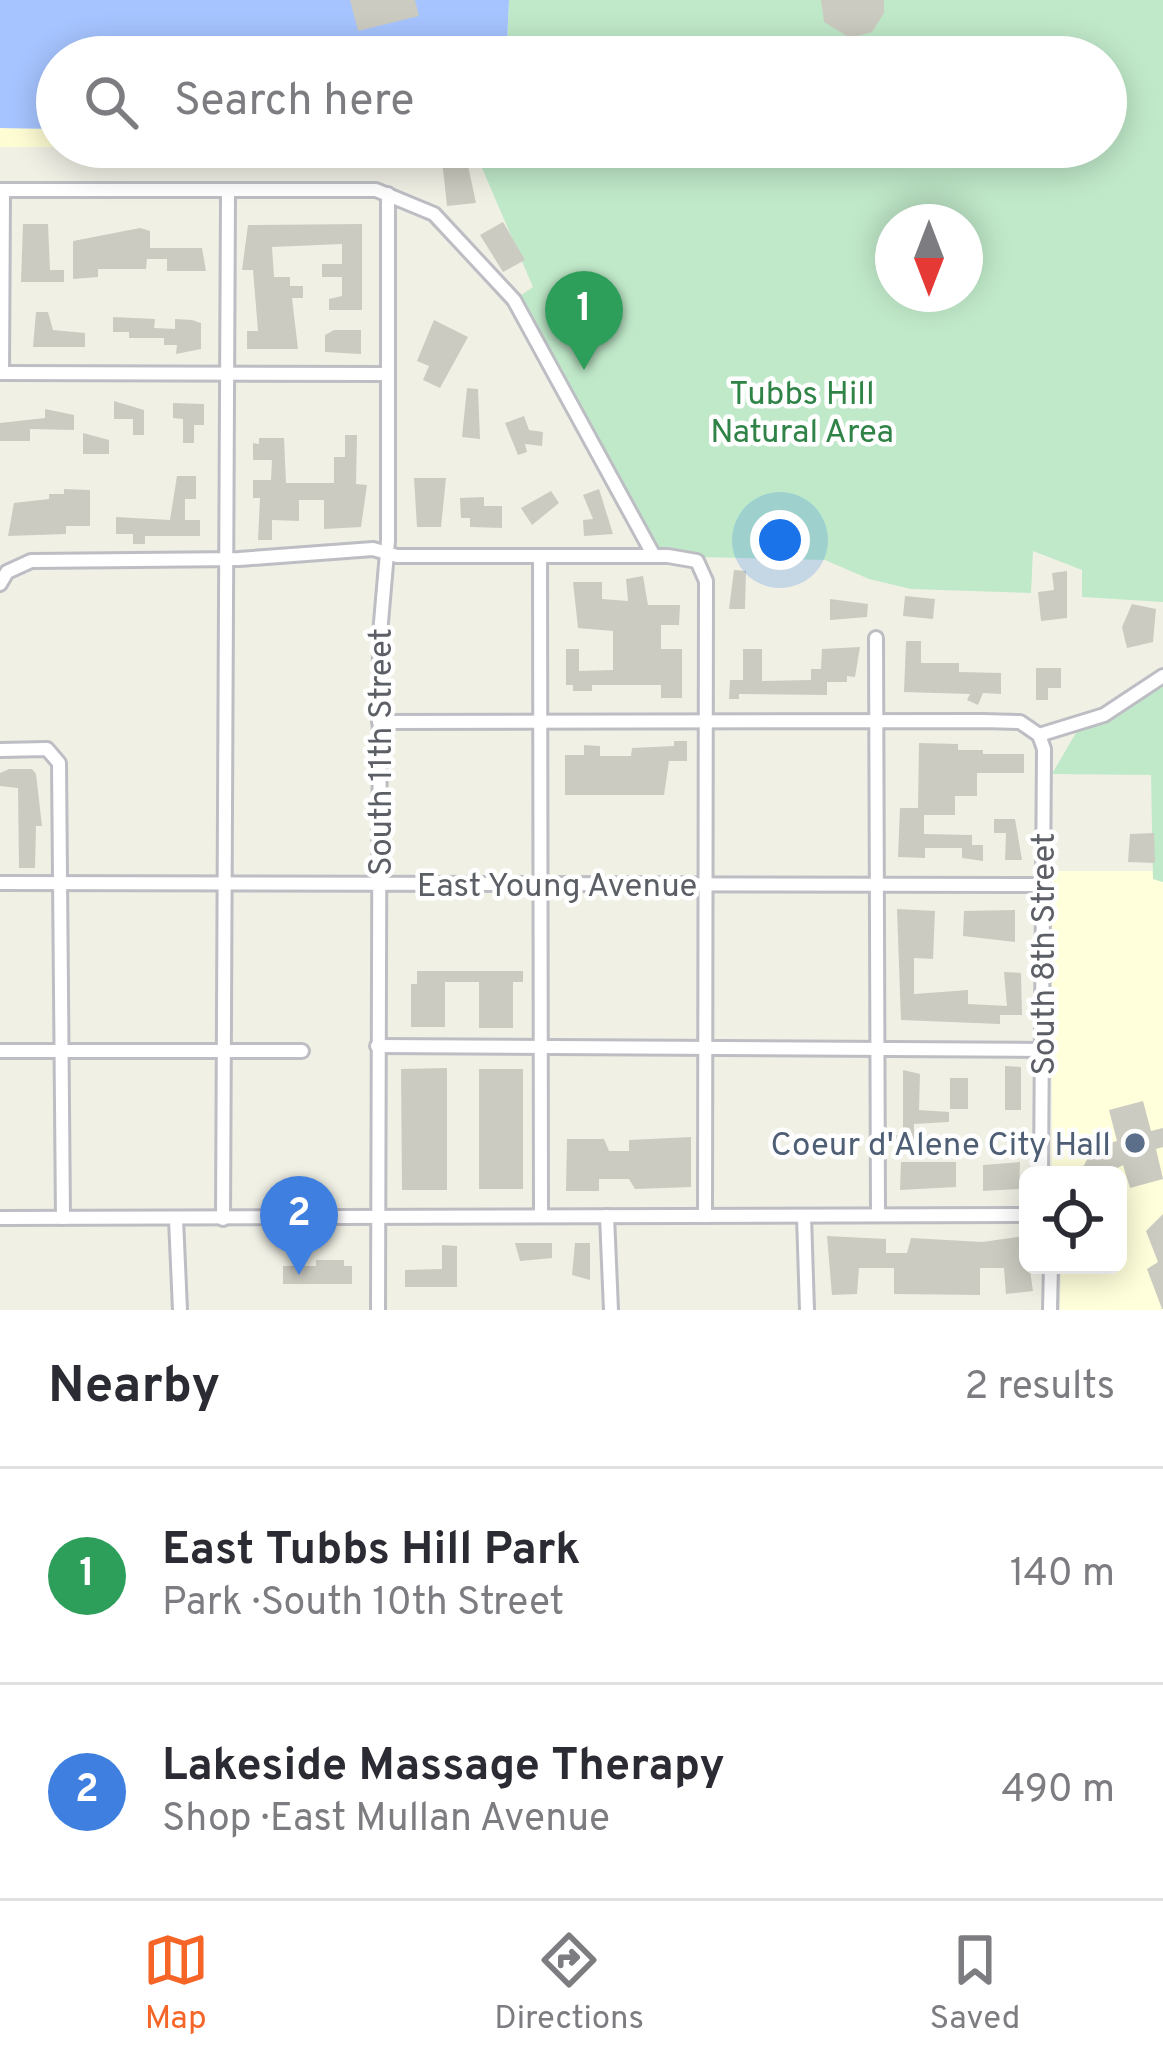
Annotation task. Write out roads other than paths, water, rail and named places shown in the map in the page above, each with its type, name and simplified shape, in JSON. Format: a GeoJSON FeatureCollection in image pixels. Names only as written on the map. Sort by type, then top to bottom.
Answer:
{"type":"FeatureCollection","features":[{"type":"Feature","properties":{"kind":"street"},"geometry":{"type":"LineString","coordinates":[[388,374],[1,374],[2,190],[388,194],[434,214],[514,300],[654,556]]}},
{"type":"Feature","properties":{"kind":"street"},"geometry":{"type":"LineString","coordinates":[[223,1219],[222,560],[228,192]]}},
{"type":"Feature","properties":{"kind":"street","name":"South 11th Street"},"geometry":{"type":"LineString","coordinates":[[378,1310],[378,884],[388,194]]}},
{"type":"Feature","properties":{"kind":"street"},"geometry":{"type":"LineString","coordinates":[[4,578],[31,561],[385,553],[654,556],[700,564],[706,581],[705,1216]]}},
{"type":"Feature","properties":{"kind":"street"},"geometry":{"type":"LineString","coordinates":[[540,556],[541,1216]]}},
{"type":"Feature","properties":{"kind":"street"},"geometry":{"type":"LineString","coordinates":[[876,638],[878,1215]]}},
{"type":"Feature","properties":{"kind":"street"},"geometry":{"type":"LineString","coordinates":[[380,722],[1020,722],[1040,735],[1104,716],[1163,676]]}},
{"type":"Feature","properties":{"kind":"street","name":"South 8th Street"},"geometry":{"type":"LineString","coordinates":[[1040,735],[1042,1166]]}},
{"type":"Feature","properties":{"kind":"street"},"geometry":{"type":"LineString","coordinates":[[0,750],[47,749],[59,763],[63,1218]]}},
{"type":"Feature","properties":{"kind":"street","name":"East Young Avenue"},"geometry":{"type":"LineString","coordinates":[[0,883],[1042,885]]}},
{"type":"Feature","properties":{"kind":"street"},"geometry":{"type":"LineString","coordinates":[[377,1046],[1041,1050]]}},
{"type":"Feature","properties":{"kind":"street"},"geometry":{"type":"LineString","coordinates":[[0,1051],[302,1051]]}},
{"type":"Feature","properties":{"kind":"street"},"geometry":{"type":"LineString","coordinates":[[0,1218],[1019,1215]]}},
{"type":"Feature","properties":{"kind":"street"},"geometry":{"type":"LineString","coordinates":[[607,1216],[611,1310]]}},
{"type":"Feature","properties":{"kind":"street"},"geometry":{"type":"LineString","coordinates":[[804,1216],[807,1310]]}},
{"type":"Feature","properties":{"kind":"street"},"geometry":{"type":"LineString","coordinates":[[176,1219],[180,1310]]}},
{"type":"Feature","properties":{"kind":"street"},"geometry":{"type":"LineString","coordinates":[[1051,1274],[1051,1310]]}},
{"type":"Feature","properties":{"kind":"water"},"geometry":{"type":"Polygon","coordinates":[[[0,0],[509,0],[507,36],[36,36],[36,129],[0,128],[0,0]]]}},
{"type":"Feature","properties":{"kind":"place","name":"East Tubbs Hill Park"},"geometry":{"type":"Point","coordinates":[584,370]}},
{"type":"Feature","properties":{"kind":"place","name":"Coeur d'Alene City Hall"},"geometry":{"type":"Point","coordinates":[1135,1143]}},
{"type":"Feature","properties":{"kind":"place","name":"Lakeside Massage Therapy"},"geometry":{"type":"Point","coordinates":[299,1275]}},
{"type":"Feature","properties":{"kind":"park label","name":"Tubbs Hill Natural Area"},"geometry":{"type":"Point","coordinates":[802,411]}}]}
